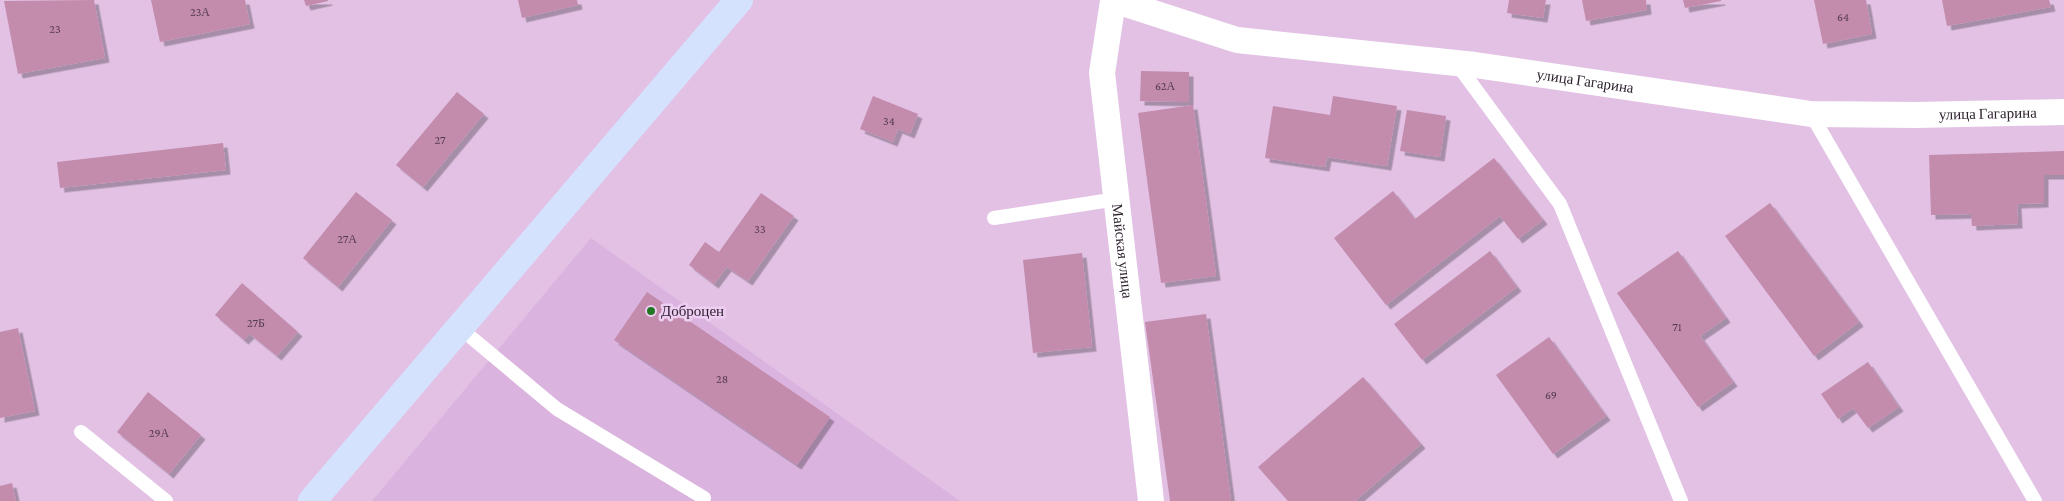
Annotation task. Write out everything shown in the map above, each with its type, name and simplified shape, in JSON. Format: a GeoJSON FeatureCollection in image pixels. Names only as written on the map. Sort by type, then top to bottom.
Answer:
{"type":"FeatureCollection","features":[{"type":"Feature","properties":{"kind":"main road"},"geometry":{"type":"LineString","coordinates":[[312,501],[739,0]]}},
{"type":"Feature","properties":{"kind":"street","name":"улица Гагарина"},"geometry":{"type":"LineString","coordinates":[[1113,1],[1238,40],[1456,64],[1811,114],[1916,115],[2064,112]]}},
{"type":"Feature","properties":{"kind":"street","name":"Майская улица"},"geometry":{"type":"LineString","coordinates":[[1113,1],[1102,73],[1152,501]]}},
{"type":"Feature","properties":{"kind":"lane"},"geometry":{"type":"LineString","coordinates":[[1456,64],[1560,204],[1681,501]]}},
{"type":"Feature","properties":{"kind":"lane"},"geometry":{"type":"LineString","coordinates":[[1811,114],[2035,501]]}},
{"type":"Feature","properties":{"kind":"lane"},"geometry":{"type":"LineString","coordinates":[[994,218],[1117,199]]}},
{"type":"Feature","properties":{"kind":"lane"},"geometry":{"type":"LineString","coordinates":[[460,328],[557,409],[704,498]]}},
{"type":"Feature","properties":{"kind":"lane"},"geometry":{"type":"LineString","coordinates":[[81,432],[166,501]]}},
{"type":"Feature","properties":{"kind":"shaded area"},"geometry":{"type":"Polygon","coordinates":[[[591,238],[960,501],[372,501],[591,238]]]}},
{"type":"Feature","properties":{"kind":"building"},"geometry":{"type":"Polygon","coordinates":[[[94,0],[105,58],[18,74],[4,1],[94,0]]]}},
{"type":"Feature","properties":{"kind":"building"},"geometry":{"type":"Polygon","coordinates":[[[151,0],[245,0],[250,24],[160,42],[151,0]]]}},
{"type":"Feature","properties":{"kind":"building"},"geometry":{"type":"Polygon","coordinates":[[[304,0],[328,0],[328,1],[306,6],[304,0]]]}},
{"type":"Feature","properties":{"kind":"building"},"geometry":{"type":"Polygon","coordinates":[[[518,0],[577,0],[578,5],[522,18],[518,0]]]}},
{"type":"Feature","properties":{"kind":"building"},"geometry":{"type":"Polygon","coordinates":[[[1509,0],[1546,0],[1543,18],[1507,13],[1509,0]]]}},
{"type":"Feature","properties":{"kind":"building"},"geometry":{"type":"Polygon","coordinates":[[[1582,0],[1646,0],[1647,10],[1586,21],[1582,0]]]}},
{"type":"Feature","properties":{"kind":"building"},"geometry":{"type":"Polygon","coordinates":[[[1683,0],[1721,0],[1721,1],[1685,8],[1683,0]]]}},
{"type":"Feature","properties":{"kind":"building"},"geometry":{"type":"Polygon","coordinates":[[[1814,0],[1866,0],[1872,34],[1823,44],[1814,0]]]}},
{"type":"Feature","properties":{"kind":"building"},"geometry":{"type":"Polygon","coordinates":[[[1942,0],[2049,0],[2051,7],[1947,26],[1942,0]]]}},
{"type":"Feature","properties":{"kind":"building"},"geometry":{"type":"Polygon","coordinates":[[[1141,71],[1189,72],[1189,102],[1140,101],[1141,71]]]}},
{"type":"Feature","properties":{"kind":"building"},"geometry":{"type":"Polygon","coordinates":[[[457,92],[484,114],[423,187],[396,165],[457,92]]]}},
{"type":"Feature","properties":{"kind":"building"},"geometry":{"type":"Polygon","coordinates":[[[873,96],[918,114],[910,134],[898,129],[893,142],[860,129],[873,96]]]}},
{"type":"Feature","properties":{"kind":"building"},"geometry":{"type":"Polygon","coordinates":[[[1333,96],[1397,106],[1387,166],[1327,157],[1325,167],[1265,158],[1273,106],[1330,115],[1333,96]]]}},
{"type":"Feature","properties":{"kind":"building"},"geometry":{"type":"Polygon","coordinates":[[[1193,105],[1216,276],[1161,283],[1138,113],[1193,105]]]}},
{"type":"Feature","properties":{"kind":"building"},"geometry":{"type":"Polygon","coordinates":[[[1407,110],[1446,116],[1440,157],[1400,151],[1407,110]]]}},
{"type":"Feature","properties":{"kind":"building"},"geometry":{"type":"Polygon","coordinates":[[[223,143],[226,170],[60,188],[57,162],[223,143]]]}},
{"type":"Feature","properties":{"kind":"building"},"geometry":{"type":"Polygon","coordinates":[[[2064,151],[2064,175],[2044,175],[2044,203],[2017,204],[2018,224],[1972,226],[1971,214],[1931,215],[1929,155],[2064,151]]]}},
{"type":"Feature","properties":{"kind":"building"},"geometry":{"type":"Polygon","coordinates":[[[1494,158],[1543,220],[1518,239],[1500,216],[1386,305],[1334,238],[1393,191],[1415,219],[1494,158]]]}},
{"type":"Feature","properties":{"kind":"building"},"geometry":{"type":"Polygon","coordinates":[[[356,192],[392,220],[338,287],[303,258],[356,192]]]}},
{"type":"Feature","properties":{"kind":"building"},"geometry":{"type":"Polygon","coordinates":[[[761,193],[794,216],[748,281],[727,267],[714,284],[689,265],[705,242],[719,252],[761,193]]]}},
{"type":"Feature","properties":{"kind":"building"},"geometry":{"type":"Polygon","coordinates":[[[1770,203],[1859,322],[1814,356],[1725,236],[1770,203]]]}},
{"type":"Feature","properties":{"kind":"building"},"geometry":{"type":"Polygon","coordinates":[[[1490,251],[1517,287],[1422,360],[1394,324],[1490,251]]]}},
{"type":"Feature","properties":{"kind":"building"},"geometry":{"type":"Polygon","coordinates":[[[1678,251],[1726,318],[1700,336],[1733,382],[1698,407],[1617,293],[1678,251]]]}},
{"type":"Feature","properties":{"kind":"building"},"geometry":{"type":"Polygon","coordinates":[[[1082,253],[1092,347],[1033,353],[1023,260],[1082,253]]]}},
{"type":"Feature","properties":{"kind":"building"},"geometry":{"type":"Polygon","coordinates":[[[242,283],[298,332],[277,356],[250,334],[244,340],[215,315],[242,283]]]}},
{"type":"Feature","properties":{"kind":"building"},"geometry":{"type":"Polygon","coordinates":[[[647,292],[830,417],[797,465],[614,340],[647,292]]]}},
{"type":"Feature","properties":{"kind":"building"},"geometry":{"type":"Polygon","coordinates":[[[1206,314],[1231,501],[1170,501],[1145,322],[1206,314]]]}},
{"type":"Feature","properties":{"kind":"building"},"geometry":{"type":"Polygon","coordinates":[[[18,328],[35,411],[0,418],[0,332],[18,328]]]}},
{"type":"Feature","properties":{"kind":"building"},"geometry":{"type":"Polygon","coordinates":[[[1549,337],[1606,416],[1553,454],[1496,375],[1549,337]]]}},
{"type":"Feature","properties":{"kind":"building"},"geometry":{"type":"Polygon","coordinates":[[[1868,362],[1899,407],[1868,428],[1853,408],[1838,419],[1821,394],[1868,362]]]}},
{"type":"Feature","properties":{"kind":"building"},"geometry":{"type":"Polygon","coordinates":[[[1363,377],[1421,444],[1355,501],[1288,501],[1258,467],[1363,377]]]}},
{"type":"Feature","properties":{"kind":"building"},"geometry":{"type":"Polygon","coordinates":[[[148,392],[201,435],[169,474],[117,432],[148,392]]]}},
{"type":"Feature","properties":{"kind":"building"},"geometry":{"type":"Polygon","coordinates":[[[12,483],[16,501],[0,501],[0,486],[12,483]]]}},
{"type":"Feature","properties":{"kind":"place","name":"Доброцен"},"geometry":{"type":"Point","coordinates":[651,311]}}]}
